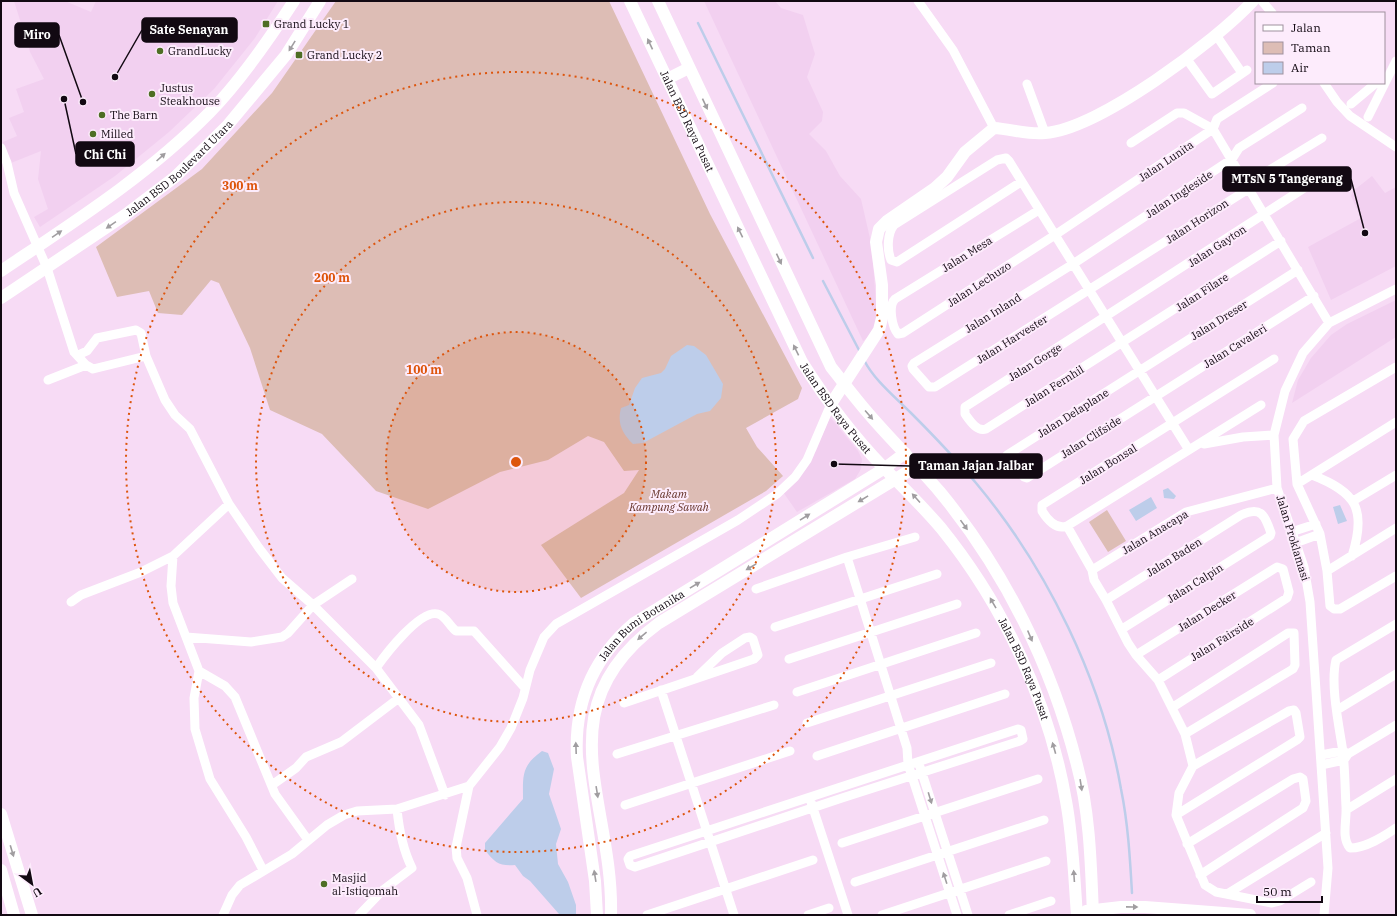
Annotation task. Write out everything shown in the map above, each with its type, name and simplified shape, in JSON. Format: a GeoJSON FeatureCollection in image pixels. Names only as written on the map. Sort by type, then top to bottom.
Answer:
{"type":"FeatureCollection","features":[{"type":"Feature","properties":{"kind":"main road","name":"Jalan BSD Boulevard Utara"},"geometry":{"type":"LineString","coordinates":[[1,271],[114,196],[159,159],[211,111],[268,42],[294,1]]}},
{"type":"Feature","properties":{"kind":"main road","name":"Jalan BSD Boulevard Utara"},"geometry":{"type":"LineString","coordinates":[[1,298],[125,215],[174,177],[227,126],[241,110],[286,55],[320,1]]}},
{"type":"Feature","properties":{"kind":"main road","name":"Jalan BSD Raya Pusat"},"geometry":{"type":"LineString","coordinates":[[630,1],[802,362],[831,404],[885,468],[920,503],[954,545],[992,601],[1024,664],[1050,732],[1062,780],[1070,830],[1076,913]]}},
{"type":"Feature","properties":{"kind":"main road","name":"Jalan BSD Raya Pusat"},"geometry":{"type":"LineString","coordinates":[[658,1],[825,358],[868,414],[941,493],[991,562],[1027,628],[1056,696],[1078,766],[1088,832],[1093,913]]}},
{"type":"Feature","properties":{"kind":"main road"},"geometry":{"type":"LineString","coordinates":[[831,404],[879,330],[882,318],[882,285],[876,242],[879,229],[887,220],[935,188],[947,177],[966,152],[994,128],[1045,133],[1084,121],[1121,102],[1186,58],[1236,19],[1253,1]]}},
{"type":"Feature","properties":{"kind":"main road"},"geometry":{"type":"LineString","coordinates":[[667,79],[689,68]]}},
{"type":"Feature","properties":{"kind":"main road"},"geometry":{"type":"LineString","coordinates":[[223,96],[241,110]]}},
{"type":"Feature","properties":{"kind":"main road","name":"Jalan Bumi Botanika"},"geometry":{"type":"LineString","coordinates":[[597,915],[595,881],[577,757],[577,721],[589,680],[613,643],[634,623],[885,468],[905,453]]}},
{"type":"Feature","properties":{"kind":"main road","name":"Jalan Bumi Botanika"},"geometry":{"type":"LineString","coordinates":[[612,915],[611,890],[592,759],[592,730],[597,701],[606,680],[625,652],[640,637],[659,623],[917,466]]}},
{"type":"Feature","properties":{"kind":"main road"},"geometry":{"type":"LineString","coordinates":[[1,814],[32,915]]}},
{"type":"Feature","properties":{"kind":"main road"},"geometry":{"type":"LineString","coordinates":[[587,829],[602,828]]}},
{"type":"Feature","properties":{"kind":"main road"},"geometry":{"type":"LineString","coordinates":[[1,870],[14,915]]}},
{"type":"Feature","properties":{"kind":"main road"},"geometry":{"type":"LineString","coordinates":[[1076,913],[1093,913],[1121,907],[1171,912],[1250,915]]}},
{"type":"Feature","properties":{"kind":"street"},"geometry":{"type":"LineString","coordinates":[[918,1],[953,50],[994,128]]}},
{"type":"Feature","properties":{"kind":"street"},"geometry":{"type":"LineString","coordinates":[[1262,1],[1271,12]]}},
{"type":"Feature","properties":{"kind":"street"},"geometry":{"type":"LineString","coordinates":[[1186,58],[1212,94],[1245,71],[1216,35]]}},
{"type":"Feature","properties":{"kind":"street"},"geometry":{"type":"LineString","coordinates":[[1385,84],[1396,61]]}},
{"type":"Feature","properties":{"kind":"street"},"geometry":{"type":"LineString","coordinates":[[1385,76],[1392,70]]}},
{"type":"Feature","properties":{"kind":"street"},"geometry":{"type":"LineString","coordinates":[[1027,84],[1045,133]]}},
{"type":"Feature","properties":{"kind":"street","name":"Jalan Lunita"},"geometry":{"type":"LineString","coordinates":[[1055,235],[1213,129],[1217,119],[1270,84]]}},
{"type":"Feature","properties":{"kind":"street"},"geometry":{"type":"LineString","coordinates":[[1325,84],[1337,102],[1350,116],[1396,147]]}},
{"type":"Feature","properties":{"kind":"street"},"geometry":{"type":"LineString","coordinates":[[1351,104],[1375,84]]}},
{"type":"Feature","properties":{"kind":"street"},"geometry":{"type":"LineString","coordinates":[[1368,117],[1385,84]]}},
{"type":"Feature","properties":{"kind":"street","name":"Jalan Ingleside"},"geometry":{"type":"LineString","coordinates":[[1073,264],[1232,159],[1239,148],[1302,108]]}},
{"type":"Feature","properties":{"kind":"street"},"geometry":{"type":"LineString","coordinates":[[1131,143],[1177,113],[1184,113],[1213,129],[1250,188],[1329,323]]}},
{"type":"Feature","properties":{"kind":"street","name":"Jalan Horizon"},"geometry":{"type":"LineString","coordinates":[[1089,290],[1250,188],[1258,178],[1322,138]]}},
{"type":"Feature","properties":{"kind":"street"},"geometry":{"type":"LineString","coordinates":[[1,148],[7,163],[14,193],[39,246],[74,352],[86,365],[93,368],[146,356]]}},
{"type":"Feature","properties":{"kind":"street"},"geometry":{"type":"LineString","coordinates":[[1021,182],[897,262],[891,260],[888,239],[894,225],[997,160],[1006,158],[1190,450]]}},
{"type":"Feature","properties":{"kind":"street","name":"Jalan Gayton"},"geometry":{"type":"LineString","coordinates":[[1106,317],[1265,215],[1273,207],[1326,174]]}},
{"type":"Feature","properties":{"kind":"street","name":"Jalan Mesa"},"geometry":{"type":"LineString","coordinates":[[903,333],[898,334],[894,326],[892,308],[895,299],[1039,210]]}},
{"type":"Feature","properties":{"kind":"street","name":"Jalan Lechuzo"},"geometry":{"type":"LineString","coordinates":[[903,333],[1055,235]]}},
{"type":"Feature","properties":{"kind":"street","name":"Jalan Filare"},"geometry":{"type":"LineString","coordinates":[[1122,343],[1281,241]]}},
{"type":"Feature","properties":{"kind":"street","name":"Jalan Inland"},"geometry":{"type":"LineString","coordinates":[[935,387],[925,385],[913,369],[912,366],[914,363],[1073,264]]}},
{"type":"Feature","properties":{"kind":"street","name":"Jalan Dreser"},"geometry":{"type":"LineString","coordinates":[[1139,370],[1298,270]]}},
{"type":"Feature","properties":{"kind":"street","name":"Jalan Proklamasi"},"geometry":{"type":"LineString","coordinates":[[1324,915],[1328,868],[1310,602],[1304,567],[1277,488],[1274,435],[1284,390],[1303,353],[1329,323],[1396,289]]}},
{"type":"Feature","properties":{"kind":"street","name":"Jalan Harvester"},"geometry":{"type":"LineString","coordinates":[[935,387],[1089,290]]}},
{"type":"Feature","properties":{"kind":"street","name":"Jalan Cavaleri"},"geometry":{"type":"LineString","coordinates":[[1156,396],[1314,296]]}},
{"type":"Feature","properties":{"kind":"street","name":"Jalan Gorge"},"geometry":{"type":"LineString","coordinates":[[986,429],[981,430],[977,428],[965,414],[965,407],[1106,317]]}},
{"type":"Feature","properties":{"kind":"street"},"geometry":{"type":"LineString","coordinates":[[78,355],[87,351],[97,338],[136,330],[141,334],[146,356],[165,400],[176,415],[190,429],[229,504],[282,578],[313,605],[376,668],[399,698],[419,725],[445,795]]}},
{"type":"Feature","properties":{"kind":"street","name":"Jalan Fernhil"},"geometry":{"type":"LineString","coordinates":[[986,429],[1122,343]]}},
{"type":"Feature","properties":{"kind":"street","name":"Jalan Bonsal"},"geometry":{"type":"LineString","coordinates":[[1067,526],[1060,527],[1050,521],[1042,511],[1042,505],[1173,424],[1274,359]]}},
{"type":"Feature","properties":{"kind":"street"},"geometry":{"type":"LineString","coordinates":[[48,380],[86,365]]}},
{"type":"Feature","properties":{"kind":"street"},"geometry":{"type":"LineString","coordinates":[[1396,367],[1304,421],[1294,439],[1297,484],[1320,534],[1327,572],[1330,606],[1334,609],[1340,609],[1396,576]]}},
{"type":"Feature","properties":{"kind":"street","name":"Jalan Delaplane"},"geometry":{"type":"LineString","coordinates":[[1026,478],[1024,478],[1007,458],[1007,455],[1139,370]]}},
{"type":"Feature","properties":{"kind":"street","name":"Jalan Clifside"},"geometry":{"type":"LineString","coordinates":[[1026,478],[1156,396]]}},
{"type":"Feature","properties":{"kind":"street"},"geometry":{"type":"LineString","coordinates":[[478,915],[467,878],[457,858],[456,847],[470,786],[500,747],[511,728],[530,670],[544,637],[556,624],[738,520],[787,486],[807,460],[831,404]]}},
{"type":"Feature","properties":{"kind":"street"},"geometry":{"type":"LineString","coordinates":[[1193,766],[1186,734],[1173,707],[1158,680],[1136,655],[1094,580],[1092,570],[1067,526],[1261,405]]}},
{"type":"Feature","properties":{"kind":"street"},"geometry":{"type":"LineString","coordinates":[[1297,484],[1396,422]]}},
{"type":"Feature","properties":{"kind":"street"},"geometry":{"type":"LineString","coordinates":[[1198,445],[1243,437],[1274,435]]}},
{"type":"Feature","properties":{"kind":"street"},"geometry":{"type":"LineString","coordinates":[[1312,475],[1331,483],[1342,490],[1353,501],[1359,517],[1358,537],[1352,556]]}},
{"type":"Feature","properties":{"kind":"street"},"geometry":{"type":"LineString","coordinates":[[1353,501],[1396,475]]}},
{"type":"Feature","properties":{"kind":"street","name":"Jalan Anacapa"},"geometry":{"type":"LineString","coordinates":[[1092,570],[1186,512],[1277,488]]}},
{"type":"Feature","properties":{"kind":"street"},"geometry":{"type":"LineString","coordinates":[[71,602],[81,596],[141,572],[173,556],[229,504]]}},
{"type":"Feature","properties":{"kind":"street","name":"Jalan Calpin"},"geometry":{"type":"LineString","coordinates":[[1122,629],[1271,534],[1265,517],[1259,511],[1252,510],[1242,515]]}},
{"type":"Feature","properties":{"kind":"street","name":"Jalan Baden"},"geometry":{"type":"LineString","coordinates":[[1106,600],[1242,515]]}},
{"type":"Feature","properties":{"kind":"street"},"geometry":{"type":"LineString","coordinates":[[1291,532],[1316,524]]}},
{"type":"Feature","properties":{"kind":"street"},"geometry":{"type":"LineString","coordinates":[[1327,572],[1396,528]]}},
{"type":"Feature","properties":{"kind":"street"},"geometry":{"type":"LineString","coordinates":[[1295,543],[1320,534]]}},
{"type":"Feature","properties":{"kind":"street"},"geometry":{"type":"LineString","coordinates":[[756,589],[915,537]]}},
{"type":"Feature","properties":{"kind":"street"},"geometry":{"type":"LineString","coordinates":[[173,556],[171,586],[173,603],[199,671],[194,698],[195,729],[210,779],[246,837],[263,870]]}},
{"type":"Feature","properties":{"kind":"street"},"geometry":{"type":"LineString","coordinates":[[847,558],[869,632],[907,748],[908,764],[957,915]]}},
{"type":"Feature","properties":{"kind":"street","name":"Jalan Fairside"},"geometry":{"type":"LineString","coordinates":[[1158,680],[1286,599],[1289,596],[1289,592],[1283,569],[1277,567]]}},
{"type":"Feature","properties":{"kind":"street","name":"Jalan Decker"},"geometry":{"type":"LineString","coordinates":[[1136,655],[1277,567]]}},
{"type":"Feature","properties":{"kind":"street"},"geometry":{"type":"LineString","coordinates":[[775,627],[937,574]]}},
{"type":"Feature","properties":{"kind":"street"},"geometry":{"type":"LineString","coordinates":[[186,637],[251,642],[275,638],[288,633],[313,605],[352,579]]}},
{"type":"Feature","properties":{"kind":"street"},"geometry":{"type":"LineString","coordinates":[[789,659],[957,604]]}},
{"type":"Feature","properties":{"kind":"street"},"geometry":{"type":"LineString","coordinates":[[376,668],[398,639],[418,622],[434,613],[440,614],[456,631],[474,631],[525,688]]}},
{"type":"Feature","properties":{"kind":"street"},"geometry":{"type":"LineString","coordinates":[[1396,624],[1336,660],[1334,668],[1337,710],[1345,755],[1346,841],[1350,848],[1355,848],[1380,838],[1396,828]]}},
{"type":"Feature","properties":{"kind":"street"},"geometry":{"type":"LineString","coordinates":[[797,692],[880,663],[976,633]]}},
{"type":"Feature","properties":{"kind":"street"},"geometry":{"type":"LineString","coordinates":[[1173,707],[1288,633],[1294,633],[1295,665],[1293,668],[1186,734]]}},
{"type":"Feature","properties":{"kind":"street"},"geometry":{"type":"LineString","coordinates":[[624,703],[697,677],[757,658],[758,655],[752,639],[750,637],[745,638],[722,653],[697,677]]}},
{"type":"Feature","properties":{"kind":"street"},"geometry":{"type":"LineString","coordinates":[[807,723],[991,662]]}},
{"type":"Feature","properties":{"kind":"street"},"geometry":{"type":"LineString","coordinates":[[199,671],[225,686],[234,697],[282,805],[308,840]]}},
{"type":"Feature","properties":{"kind":"street"},"geometry":{"type":"LineString","coordinates":[[1337,710],[1396,674]]}},
{"type":"Feature","properties":{"kind":"street"},"geometry":{"type":"LineString","coordinates":[[661,690],[734,915]]}},
{"type":"Feature","properties":{"kind":"street"},"geometry":{"type":"LineString","coordinates":[[817,756],[1005,694]]}},
{"type":"Feature","properties":{"kind":"street"},"geometry":{"type":"LineString","coordinates":[[272,785],[296,768],[306,758],[341,742],[399,698]]}},
{"type":"Feature","properties":{"kind":"street"},"geometry":{"type":"LineString","coordinates":[[617,754],[774,705]]}},
{"type":"Feature","properties":{"kind":"street"},"geometry":{"type":"LineString","coordinates":[[1176,815],[1293,743],[1300,737],[1296,713],[1294,710],[1289,711],[1193,766],[1179,793],[1176,815],[1200,875],[1205,886],[1209,890],[1272,902],[1280,900],[1311,882]]}},
{"type":"Feature","properties":{"kind":"street"},"geometry":{"type":"LineString","coordinates":[[1321,765],[1345,755],[1396,725]]}},
{"type":"Feature","properties":{"kind":"street"},"geometry":{"type":"LineString","coordinates":[[1021,730],[1022,741],[922,772],[635,867],[630,865],[628,859],[630,856],[707,832],[908,764],[1021,730]]}},
{"type":"Feature","properties":{"kind":"street"},"geometry":{"type":"LineString","coordinates":[[907,748],[918,761],[968,915]]}},
{"type":"Feature","properties":{"kind":"street"},"geometry":{"type":"LineString","coordinates":[[625,805],[691,782],[790,751]]}},
{"type":"Feature","properties":{"kind":"street"},"geometry":{"type":"LineString","coordinates":[[1321,755],[1345,755]]}},
{"type":"Feature","properties":{"kind":"street"},"geometry":{"type":"LineString","coordinates":[[1187,844],[1293,778],[1300,777],[1304,783],[1306,805],[1200,875]]}},
{"type":"Feature","properties":{"kind":"street"},"geometry":{"type":"LineString","coordinates":[[842,843],[1038,779]]}},
{"type":"Feature","properties":{"kind":"street"},"geometry":{"type":"LineString","coordinates":[[1346,810],[1396,779]]}},
{"type":"Feature","properties":{"kind":"street"},"geometry":{"type":"LineString","coordinates":[[223,915],[232,895],[240,885],[292,854],[327,825],[344,815],[357,811],[397,809],[470,786]]}},
{"type":"Feature","properties":{"kind":"street"},"geometry":{"type":"LineString","coordinates":[[809,797],[848,915]]}},
{"type":"Feature","properties":{"kind":"street"},"geometry":{"type":"LineString","coordinates":[[360,915],[383,890],[412,868],[405,854],[398,828],[397,809]]}},
{"type":"Feature","properties":{"kind":"street"},"geometry":{"type":"LineString","coordinates":[[855,882],[1044,820]]}},
{"type":"Feature","properties":{"kind":"street"},"geometry":{"type":"LineString","coordinates":[[1227,894],[1326,833]]}},
{"type":"Feature","properties":{"kind":"street"},"geometry":{"type":"LineString","coordinates":[[647,915],[813,860]]}},
{"type":"Feature","properties":{"kind":"street"},"geometry":{"type":"LineString","coordinates":[[882,915],[1046,861]]}},
{"type":"Feature","properties":{"kind":"street"},"geometry":{"type":"LineString","coordinates":[[1009,915],[1051,901]]}},
{"type":"Feature","properties":{"kind":"street"},"geometry":{"type":"LineString","coordinates":[[808,915],[829,908]]}},
{"type":"Feature","properties":{"kind":"shaded area","name":"The Barn"},"geometry":{"type":"Polygon","coordinates":[[[14,1],[65,1],[91,12],[96,1],[278,1],[255,38],[214,89],[169,132],[115,176],[40,227],[34,217],[48,209],[38,179],[41,151],[11,163],[3,142],[17,136],[9,118],[24,112],[16,89],[44,79],[30,52],[14,1]]]}},
{"type":"Feature","properties":{"kind":"shaded area"},"geometry":{"type":"Polygon","coordinates":[[[704,1],[775,1],[781,8],[803,15],[815,54],[807,77],[823,112],[822,121],[809,134],[826,151],[840,176],[861,199],[872,247],[877,318],[873,333],[863,341],[704,1]]]}},
{"type":"Feature","properties":{"kind":"shaded area"},"geometry":{"type":"Polygon","coordinates":[[[1372,176],[1385,193],[1396,187],[1396,266],[1331,300],[1308,247],[1361,218],[1351,196],[1353,191],[1372,176]]]}},
{"type":"Feature","properties":{"kind":"shaded area"},"geometry":{"type":"Polygon","coordinates":[[[1396,300],[1396,337],[1292,403],[1298,380],[1311,358],[1331,335],[1347,324],[1396,300]]]}},
{"type":"Feature","properties":{"kind":"shaded area"},"geometry":{"type":"Polygon","coordinates":[[[830,417],[858,451],[862,459],[861,469],[855,479],[797,512],[783,492],[816,451],[830,417]]]}},
{"type":"Feature","properties":{"kind":"green space","name":"Makam Kampung Sawah"},"geometry":{"type":"Polygon","coordinates":[[[336,1],[609,1],[710,214],[802,388],[798,399],[746,428],[757,447],[783,476],[766,491],[581,598],[541,545],[624,493],[639,470],[624,471],[604,442],[588,436],[548,460],[500,472],[428,509],[376,491],[322,434],[270,410],[250,348],[219,283],[211,280],[182,315],[158,313],[149,291],[117,297],[96,247],[202,169],[272,93],[336,1]]]}},
{"type":"Feature","properties":{"kind":"green space"},"geometry":{"type":"Polygon","coordinates":[[[1107,510],[1126,541],[1108,552],[1089,522],[1107,510]]]}},
{"type":"Feature","properties":{"kind":"water"},"geometry":{"type":"Polygon","coordinates":[[[687,345],[694,346],[706,355],[723,384],[721,398],[710,411],[697,414],[643,443],[633,444],[621,428],[621,408],[629,405],[635,388],[642,378],[661,373],[665,369],[671,356],[687,345]]]}},
{"type":"Feature","properties":{"kind":"water"},"geometry":{"type":"Polygon","coordinates":[[[1168,488],[1176,496],[1174,499],[1164,498],[1163,490],[1168,488]]]}},
{"type":"Feature","properties":{"kind":"water"},"geometry":{"type":"Polygon","coordinates":[[[1151,497],[1157,508],[1136,521],[1129,510],[1151,497]]]}},
{"type":"Feature","properties":{"kind":"water"},"geometry":{"type":"Polygon","coordinates":[[[1340,505],[1347,521],[1338,524],[1333,507],[1340,505]]]}},
{"type":"Feature","properties":{"kind":"water"},"geometry":{"type":"Polygon","coordinates":[[[542,751],[548,753],[554,769],[549,794],[561,829],[556,844],[558,864],[568,882],[576,905],[576,915],[559,914],[530,881],[523,876],[515,865],[498,863],[485,850],[485,843],[523,799],[523,778],[525,772],[530,762],[542,751]]]}},
{"type":"Feature","properties":{"kind":"waterway"},"geometry":{"type":"LineString","coordinates":[[698,23],[813,258]]}},
{"type":"Feature","properties":{"kind":"waterway"},"geometry":{"type":"LineString","coordinates":[[823,281],[860,352]]}},
{"type":"Feature","properties":{"kind":"waterway"},"geometry":{"type":"LineString","coordinates":[[864,360],[879,381],[952,456],[1002,516],[1026,551],[1048,588],[1068,627],[1100,707],[1112,748],[1125,815],[1132,893]]}},
{"type":"Feature","properties":{"kind":"place","name":"Grand Lucky 1"},"geometry":{"type":"Point","coordinates":[266,24]}},
{"type":"Feature","properties":{"kind":"place","name":"GrandLucky"},"geometry":{"type":"Point","coordinates":[160,51]}},
{"type":"Feature","properties":{"kind":"place","name":"Grand Lucky 2"},"geometry":{"type":"Point","coordinates":[299,55]}},
{"type":"Feature","properties":{"kind":"place","name":"Sate Senayan"},"geometry":{"type":"Point","coordinates":[115,77]}},
{"type":"Feature","properties":{"kind":"place","name":"Justus Steakhouse"},"geometry":{"type":"Point","coordinates":[152,94]}},
{"type":"Feature","properties":{"kind":"place","name":"Chi Chi"},"geometry":{"type":"Point","coordinates":[64,99]}},
{"type":"Feature","properties":{"kind":"place","name":"Miro"},"geometry":{"type":"Point","coordinates":[83,102]}},
{"type":"Feature","properties":{"kind":"place","name":"The Barn"},"geometry":{"type":"Point","coordinates":[102,115]}},
{"type":"Feature","properties":{"kind":"place","name":"Milled"},"geometry":{"type":"Point","coordinates":[93,134]}},
{"type":"Feature","properties":{"kind":"place","name":"MTsN 5 Tangerang"},"geometry":{"type":"Point","coordinates":[1365,233]}},
{"type":"Feature","properties":{"kind":"place","name":"Taman Jajan Jalbar"},"geometry":{"type":"Point","coordinates":[834,464]}},
{"type":"Feature","properties":{"kind":"place","name":"Masjid al-Istiqomah"},"geometry":{"type":"Point","coordinates":[324,884]}}]}
